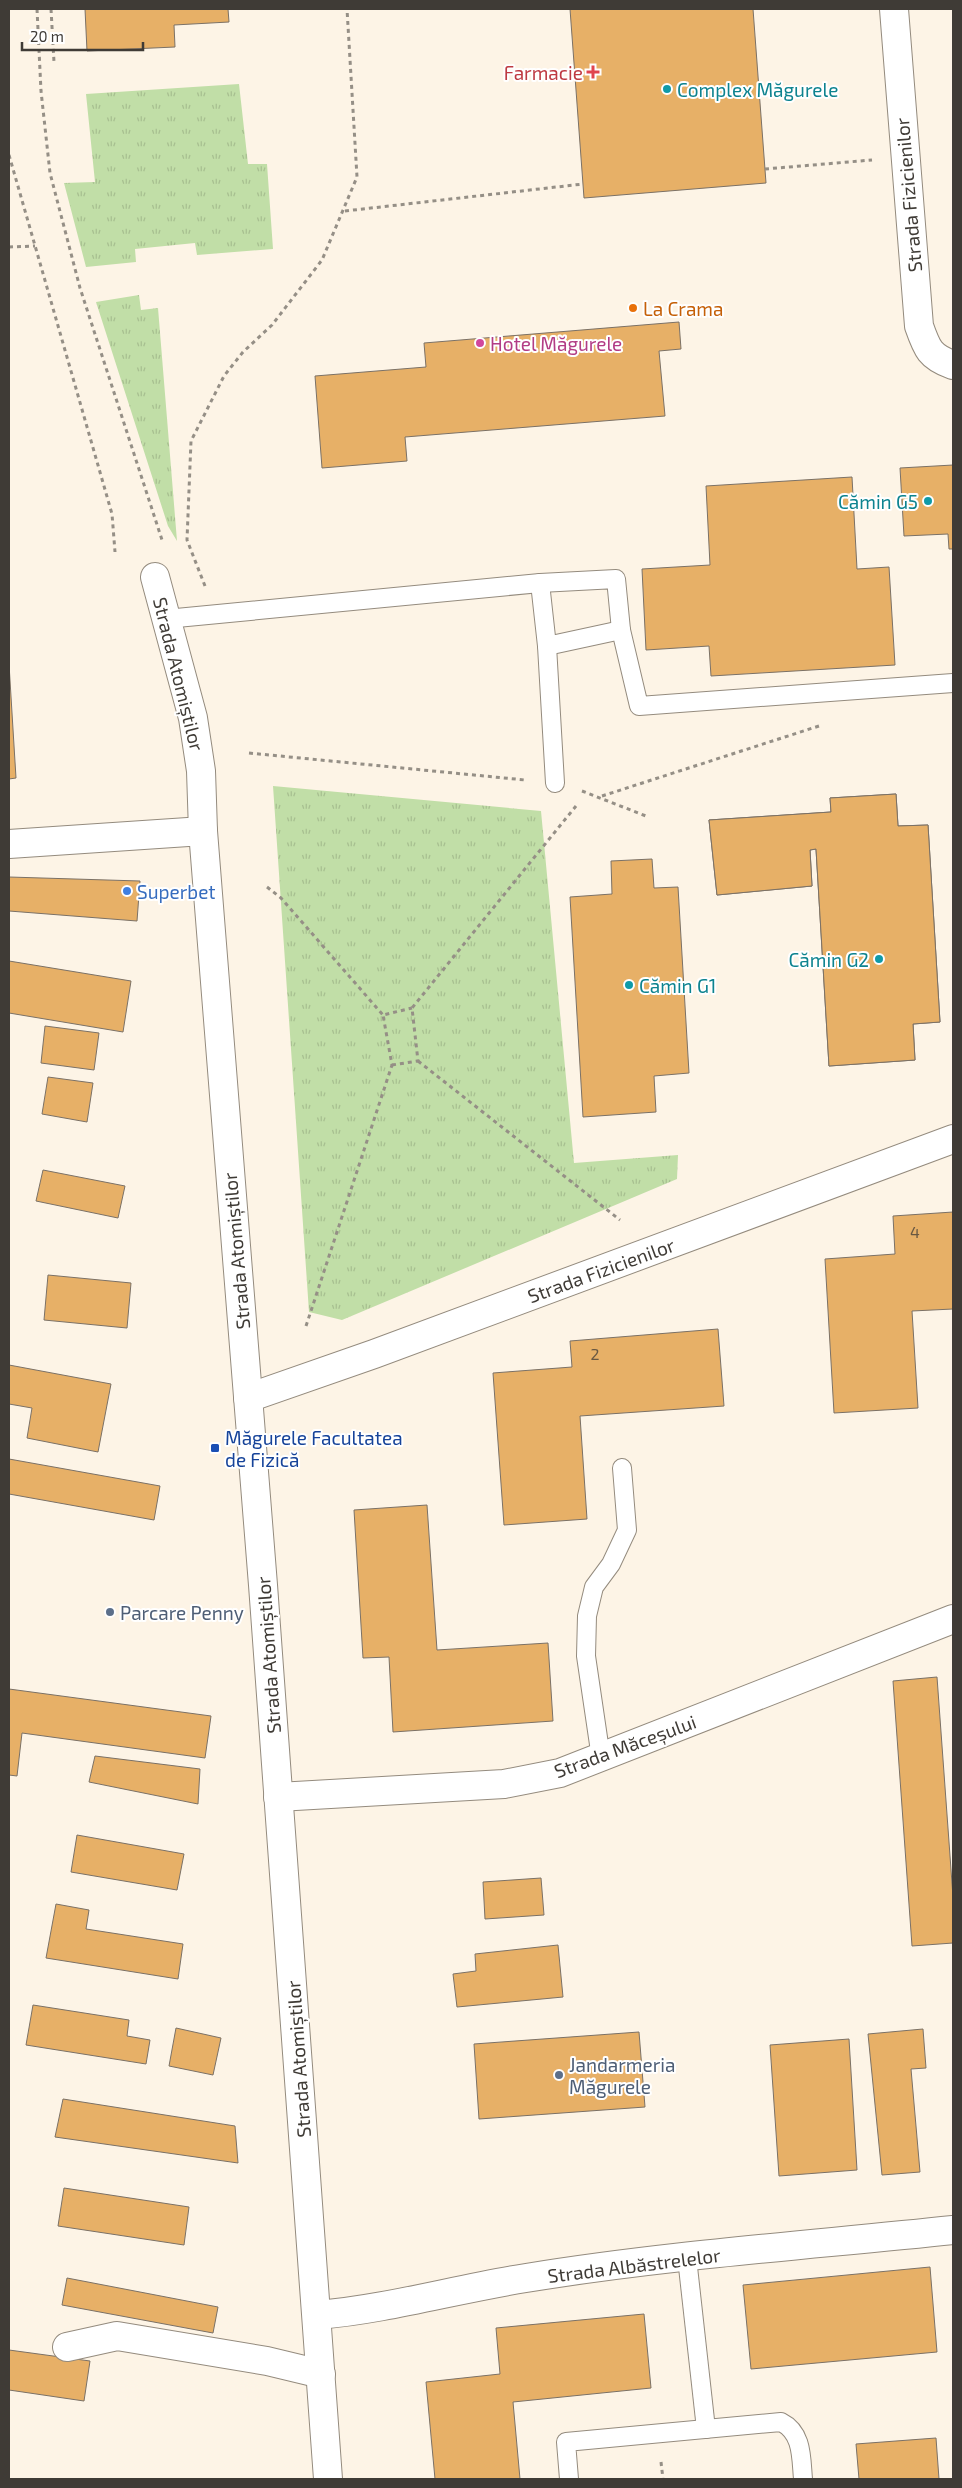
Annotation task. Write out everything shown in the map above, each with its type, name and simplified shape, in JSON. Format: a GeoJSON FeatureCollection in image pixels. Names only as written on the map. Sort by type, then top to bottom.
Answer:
{"type":"FeatureCollection","features":[{"type":"Feature","properties":{"kind":"street","name":"Strada Fizicienilor"},"geometry":{"type":"LineString","coordinates":[[894,9],[904,157],[919,326],[926,347],[938,360],[953,365]]}},
{"type":"Feature","properties":{"kind":"street","name":"Strada Atomiștilor"},"geometry":{"type":"LineString","coordinates":[[155,577],[193,718],[201,771],[203,831],[318,2315],[328,2479]]}},
{"type":"Feature","properties":{"kind":"street"},"geometry":{"type":"LineString","coordinates":[[9,844],[203,831]]}},
{"type":"Feature","properties":{"kind":"street","name":"Strada Fizicienilor"},"geometry":{"type":"LineString","coordinates":[[248,1398],[374,1354],[953,1139]]}},
{"type":"Feature","properties":{"kind":"street","name":"Strada Măceșului"},"geometry":{"type":"LineString","coordinates":[[278,1796],[504,1784],[560,1773],[953,1618]]}},
{"type":"Feature","properties":{"kind":"street","name":"Strada Albăstrelelor"},"geometry":{"type":"LineString","coordinates":[[318,2315],[365,2310],[525,2278],[687,2258],[953,2230]]}},
{"type":"Feature","properties":{"kind":"street"},"geometry":{"type":"LineString","coordinates":[[67,2348],[117,2336],[267,2361],[321,2374]]}},
{"type":"Feature","properties":{"kind":"lane"},"geometry":{"type":"LineString","coordinates":[[166,619],[540,583],[616,579],[621,630],[639,706],[953,683]]}},
{"type":"Feature","properties":{"kind":"lane"},"geometry":{"type":"LineString","coordinates":[[540,583],[547,646],[555,783]]}},
{"type":"Feature","properties":{"kind":"lane"},"geometry":{"type":"LineString","coordinates":[[547,646],[621,630]]}},
{"type":"Feature","properties":{"kind":"lane"},"geometry":{"type":"LineString","coordinates":[[601,1758],[586,1656],[586,1616],[594,1587],[611,1564],[627,1530],[622,1468]]}},
{"type":"Feature","properties":{"kind":"lane"},"geometry":{"type":"LineString","coordinates":[[687,2258],[706,2429]]}},
{"type":"Feature","properties":{"kind":"lane"},"geometry":{"type":"LineString","coordinates":[[569,2479],[566,2442],[781,2422],[791,2427],[800,2444],[803,2479]]}},
{"type":"Feature","properties":{"kind":"path"},"geometry":{"type":"LineString","coordinates":[[51,9],[54,62]]}},
{"type":"Feature","properties":{"kind":"path"},"geometry":{"type":"LineString","coordinates":[[215,615],[187,540],[192,442],[224,376],[243,352],[272,325],[322,260],[345,211],[358,177],[347,9]]}},
{"type":"Feature","properties":{"kind":"path"},"geometry":{"type":"LineString","coordinates":[[9,155],[112,514],[114,552]]}},
{"type":"Feature","properties":{"kind":"path"},"geometry":{"type":"LineString","coordinates":[[765,169],[904,157]]}},
{"type":"Feature","properties":{"kind":"path"},"geometry":{"type":"LineString","coordinates":[[345,211],[583,184]]}},
{"type":"Feature","properties":{"kind":"path"},"geometry":{"type":"LineString","coordinates":[[9,248],[35,246]]}},
{"type":"Feature","properties":{"kind":"path"},"geometry":{"type":"LineString","coordinates":[[602,797],[829,722]]}},
{"type":"Feature","properties":{"kind":"path"},"geometry":{"type":"LineString","coordinates":[[249,753],[555,783],[602,797],[646,816]]}},
{"type":"Feature","properties":{"kind":"path"},"geometry":{"type":"LineString","coordinates":[[383,1015],[412,1008],[587,792]]}},
{"type":"Feature","properties":{"kind":"path"},"geometry":{"type":"LineString","coordinates":[[268,887],[281,898],[383,1015],[392,1066],[306,1326]]}},
{"type":"Feature","properties":{"kind":"path"},"geometry":{"type":"LineString","coordinates":[[412,1008],[418,1061],[620,1220]]}},
{"type":"Feature","properties":{"kind":"path"},"geometry":{"type":"LineString","coordinates":[[392,1066],[418,1061]]}},
{"type":"Feature","properties":{"kind":"green space"},"geometry":{"type":"Polygon","coordinates":[[[239,84],[248,164],[267,164],[273,249],[197,255],[195,243],[135,249],[136,262],[86,267],[64,183],[95,182],[86,94],[239,84]]]}},
{"type":"Feature","properties":{"kind":"green space"},"geometry":{"type":"Polygon","coordinates":[[[139,295],[141,310],[158,308],[177,541],[168,526],[96,302],[139,295]]]}},
{"type":"Feature","properties":{"kind":"green space"},"geometry":{"type":"Polygon","coordinates":[[[273,786],[541,811],[574,1163],[678,1155],[677,1179],[342,1320],[309,1312],[273,786]]]}},
{"type":"Feature","properties":{"kind":"building"},"geometry":{"type":"Polygon","coordinates":[[[85,9],[228,9],[229,22],[174,25],[175,47],[87,51],[85,9]]]}},
{"type":"Feature","properties":{"kind":"building","name":"Complex Măgurele"},"geometry":{"type":"Polygon","coordinates":[[[570,9],[753,9],[766,183],[584,198],[570,9]]]}},
{"type":"Feature","properties":{"kind":"building"},"geometry":{"type":"Polygon","coordinates":[[[679,322],[681,349],[659,351],[665,416],[405,437],[407,461],[322,468],[315,376],[426,367],[424,343],[679,322]]]}},
{"type":"Feature","properties":{"kind":"building","name":"Cămin G5"},"geometry":{"type":"Polygon","coordinates":[[[953,465],[953,549],[949,549],[948,534],[904,536],[900,468],[953,465]]]}},
{"type":"Feature","properties":{"kind":"building"},"geometry":{"type":"Polygon","coordinates":[[[852,477],[857,569],[889,567],[895,665],[711,676],[709,646],[646,650],[642,569],[710,565],[706,486],[852,477]]]}},
{"type":"Feature","properties":{"kind":"building"},"geometry":{"type":"Polygon","coordinates":[[[9,664],[16,778],[9,779],[9,664]]]}},
{"type":"Feature","properties":{"kind":"building","name":"Cămin G2"},"geometry":{"type":"Polygon","coordinates":[[[896,794],[898,826],[928,825],[940,1022],[913,1024],[915,1060],[829,1066],[816,849],[810,850],[812,886],[717,895],[709,820],[831,812],[830,798],[896,794]]]}},
{"type":"Feature","properties":{"kind":"building","name":"Cămin G2"},"geometry":{"type":"Polygon","coordinates":[[[896,794],[898,826],[928,825],[940,1022],[913,1024],[915,1060],[829,1066],[816,849],[810,850],[812,886],[717,895],[709,820],[831,812],[830,798],[896,794]]]}},
{"type":"Feature","properties":{"kind":"building","name":"Cămin G1"},"geometry":{"type":"Polygon","coordinates":[[[652,859],[654,888],[678,887],[689,1073],[654,1076],[656,1112],[583,1117],[570,897],[612,894],[611,861],[652,859]]]}},
{"type":"Feature","properties":{"kind":"building"},"geometry":{"type":"Polygon","coordinates":[[[9,877],[140,881],[137,921],[9,911],[9,877]]]}},
{"type":"Feature","properties":{"kind":"building"},"geometry":{"type":"Polygon","coordinates":[[[9,961],[131,981],[123,1032],[9,1013],[9,961]]]}},
{"type":"Feature","properties":{"kind":"building"},"geometry":{"type":"Polygon","coordinates":[[[45,1026],[99,1033],[94,1070],[41,1063],[45,1026]]]}},
{"type":"Feature","properties":{"kind":"building"},"geometry":{"type":"Polygon","coordinates":[[[48,1077],[93,1083],[87,1122],[42,1114],[48,1077]]]}},
{"type":"Feature","properties":{"kind":"building"},"geometry":{"type":"Polygon","coordinates":[[[43,1170],[125,1186],[118,1218],[36,1201],[43,1170]]]}},
{"type":"Feature","properties":{"kind":"building"},"geometry":{"type":"Polygon","coordinates":[[[953,1212],[953,1309],[912,1311],[918,1408],[834,1413],[825,1259],[895,1254],[893,1216],[953,1212]]]}},
{"type":"Feature","properties":{"kind":"building"},"geometry":{"type":"Polygon","coordinates":[[[48,1275],[131,1283],[127,1328],[44,1320],[48,1275]]]}},
{"type":"Feature","properties":{"kind":"building"},"geometry":{"type":"Polygon","coordinates":[[[718,1329],[724,1406],[580,1416],[587,1519],[504,1525],[493,1373],[572,1367],[570,1341],[718,1329]]]}},
{"type":"Feature","properties":{"kind":"building"},"geometry":{"type":"Polygon","coordinates":[[[9,1365],[111,1384],[98,1452],[27,1438],[32,1408],[9,1404],[9,1365]]]}},
{"type":"Feature","properties":{"kind":"building"},"geometry":{"type":"Polygon","coordinates":[[[9,1459],[160,1486],[154,1520],[9,1494],[9,1459]]]}},
{"type":"Feature","properties":{"kind":"building"},"geometry":{"type":"Polygon","coordinates":[[[427,1505],[437,1650],[548,1643],[553,1721],[393,1732],[389,1657],[363,1658],[354,1510],[427,1505]]]}},
{"type":"Feature","properties":{"kind":"building"},"geometry":{"type":"Polygon","coordinates":[[[937,1677],[953,1897],[953,1943],[912,1946],[893,1681],[937,1677]]]}},
{"type":"Feature","properties":{"kind":"building"},"geometry":{"type":"Polygon","coordinates":[[[9,1689],[211,1716],[205,1758],[22,1733],[17,1776],[9,1775],[9,1689]]]}},
{"type":"Feature","properties":{"kind":"building"},"geometry":{"type":"Polygon","coordinates":[[[95,1756],[200,1769],[198,1804],[89,1782],[95,1756]]]}},
{"type":"Feature","properties":{"kind":"building"},"geometry":{"type":"Polygon","coordinates":[[[77,1835],[184,1854],[177,1890],[71,1872],[77,1835]]]}},
{"type":"Feature","properties":{"kind":"building"},"geometry":{"type":"Polygon","coordinates":[[[541,1878],[544,1915],[485,1919],[483,1882],[541,1878]]]}},
{"type":"Feature","properties":{"kind":"building"},"geometry":{"type":"Polygon","coordinates":[[[56,1904],[89,1910],[86,1929],[183,1944],[178,1979],[46,1958],[56,1904]]]}},
{"type":"Feature","properties":{"kind":"building"},"geometry":{"type":"Polygon","coordinates":[[[558,1945],[563,1997],[457,2007],[453,1974],[476,1971],[475,1954],[558,1945]]]}},
{"type":"Feature","properties":{"kind":"building"},"geometry":{"type":"Polygon","coordinates":[[[33,2005],[129,2020],[127,2036],[150,2040],[146,2064],[26,2045],[33,2005]]]}},
{"type":"Feature","properties":{"kind":"building"},"geometry":{"type":"Polygon","coordinates":[[[176,2028],[221,2038],[213,2075],[169,2066],[176,2028]]]}},
{"type":"Feature","properties":{"kind":"building"},"geometry":{"type":"Polygon","coordinates":[[[923,2029],[926,2068],[911,2069],[920,2172],[882,2175],[868,2034],[923,2029]]]}},
{"type":"Feature","properties":{"kind":"building","name":"Jandarmeria Măgurele"},"geometry":{"type":"Polygon","coordinates":[[[639,2032],[645,2107],[479,2119],[474,2044],[639,2032]]]}},
{"type":"Feature","properties":{"kind":"building"},"geometry":{"type":"Polygon","coordinates":[[[849,2039],[857,2170],[779,2176],[770,2045],[849,2039]]]}},
{"type":"Feature","properties":{"kind":"building"},"geometry":{"type":"Polygon","coordinates":[[[63,2099],[235,2126],[238,2163],[55,2137],[63,2099]]]}},
{"type":"Feature","properties":{"kind":"building"},"geometry":{"type":"Polygon","coordinates":[[[64,2188],[189,2207],[184,2245],[58,2226],[64,2188]]]}},
{"type":"Feature","properties":{"kind":"building"},"geometry":{"type":"Polygon","coordinates":[[[930,2267],[937,2352],[751,2369],[743,2285],[930,2267]]]}},
{"type":"Feature","properties":{"kind":"building"},"geometry":{"type":"Polygon","coordinates":[[[67,2278],[218,2307],[213,2333],[62,2305],[67,2278]]]}},
{"type":"Feature","properties":{"kind":"building"},"geometry":{"type":"Polygon","coordinates":[[[644,2314],[651,2388],[513,2402],[520,2479],[435,2479],[426,2382],[500,2374],[496,2328],[644,2314]]]}},
{"type":"Feature","properties":{"kind":"building"},"geometry":{"type":"Polygon","coordinates":[[[9,2350],[90,2361],[84,2401],[9,2390],[9,2350]]]}},
{"type":"Feature","properties":{"kind":"building"},"geometry":{"type":"Polygon","coordinates":[[[936,2438],[939,2479],[859,2479],[856,2444],[936,2438]]]}},
{"type":"Feature","properties":{"kind":"place","name":"Farmacie"},"geometry":{"type":"Point","coordinates":[593,72]}},
{"type":"Feature","properties":{"kind":"place","name":"Complex Măgurele"},"geometry":{"type":"Point","coordinates":[667,89]}},
{"type":"Feature","properties":{"kind":"place","name":"La Crama"},"geometry":{"type":"Point","coordinates":[633,308]}},
{"type":"Feature","properties":{"kind":"place","name":"Hotel Măgurele"},"geometry":{"type":"Point","coordinates":[480,343]}},
{"type":"Feature","properties":{"kind":"place","name":"Cămin G5"},"geometry":{"type":"Point","coordinates":[928,501]}},
{"type":"Feature","properties":{"kind":"place","name":"Superbet"},"geometry":{"type":"Point","coordinates":[127,891]}},
{"type":"Feature","properties":{"kind":"place","name":"Cămin G2"},"geometry":{"type":"Point","coordinates":[879,959]}},
{"type":"Feature","properties":{"kind":"place","name":"Cămin G1"},"geometry":{"type":"Point","coordinates":[629,985]}},
{"type":"Feature","properties":{"kind":"place","name":"Măgurele Facultatea de Fizică"},"geometry":{"type":"Point","coordinates":[215,1448]}},
{"type":"Feature","properties":{"kind":"place","name":"Parcare Penny"},"geometry":{"type":"Point","coordinates":[110,1612]}},
{"type":"Feature","properties":{"kind":"place","name":"Jandarmeria Măgurele"},"geometry":{"type":"Point","coordinates":[559,2075]}}]}
